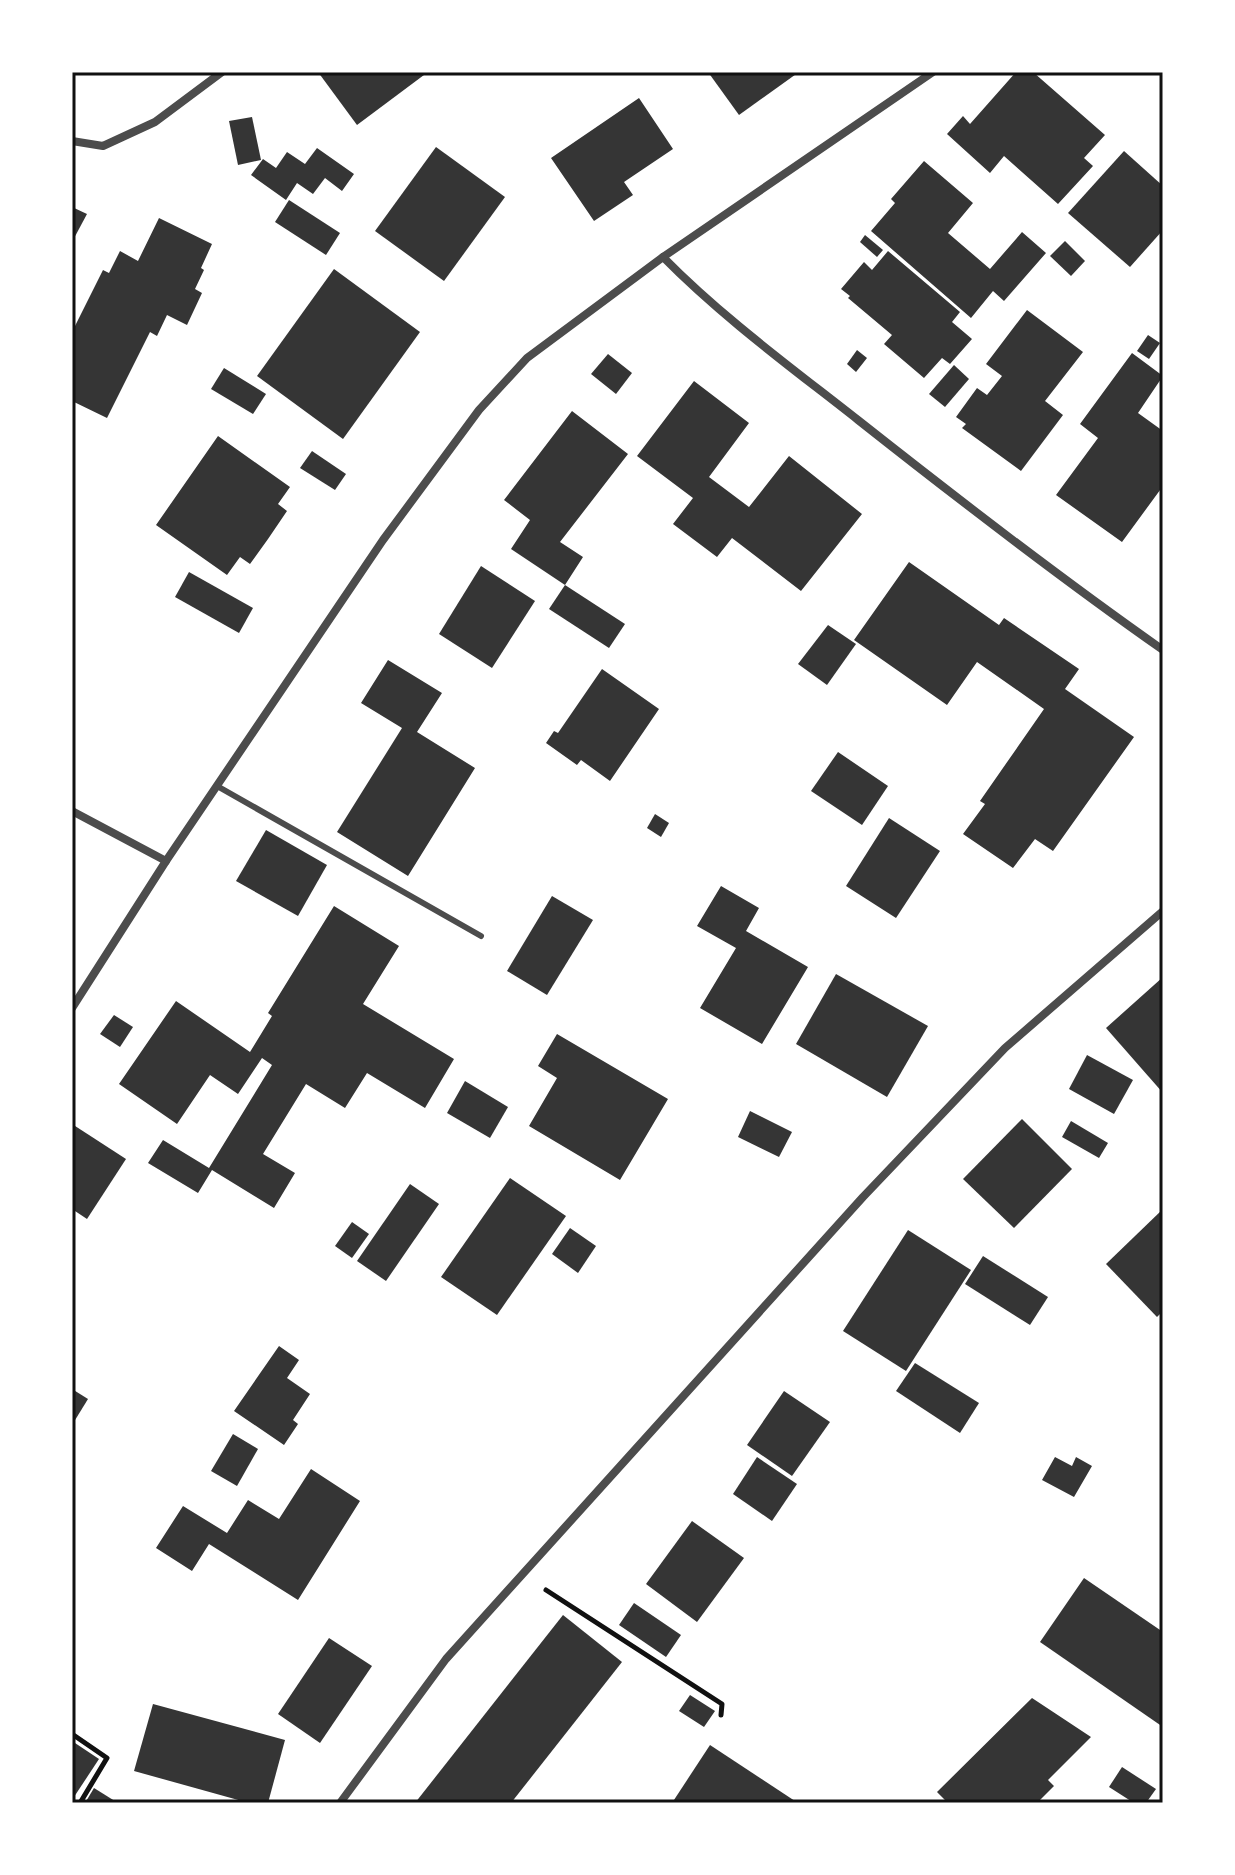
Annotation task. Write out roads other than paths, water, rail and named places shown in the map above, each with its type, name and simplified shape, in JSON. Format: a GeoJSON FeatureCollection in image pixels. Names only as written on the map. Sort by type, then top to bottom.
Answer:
{"type":"FeatureCollection","features":[{"type":"Feature","properties":{"kind":"street"},"geometry":{"type":"LineString","coordinates":[[72,141],[103,146],[155,122],[222,72]]}},
{"type":"Feature","properties":{"kind":"street"},"geometry":{"type":"LineString","coordinates":[[72,1008],[166,861],[383,540],[479,410],[527,358],[663,257],[933,72]]}},
{"type":"Feature","properties":{"kind":"street"},"geometry":{"type":"LineString","coordinates":[[663,257],[687,282],[759,342],[995,528],[1163,650]]}},
{"type":"Feature","properties":{"kind":"street"},"geometry":{"type":"LineString","coordinates":[[72,811],[166,861]]}},
{"type":"Feature","properties":{"kind":"street"},"geometry":{"type":"LineString","coordinates":[[340,1803],[446,1659],[753,1317],[997,1056],[1163,911]]}},
{"type":"Feature","properties":{"kind":"lane"},"geometry":{"type":"LineString","coordinates":[[217,786],[481,936]]}}]}
